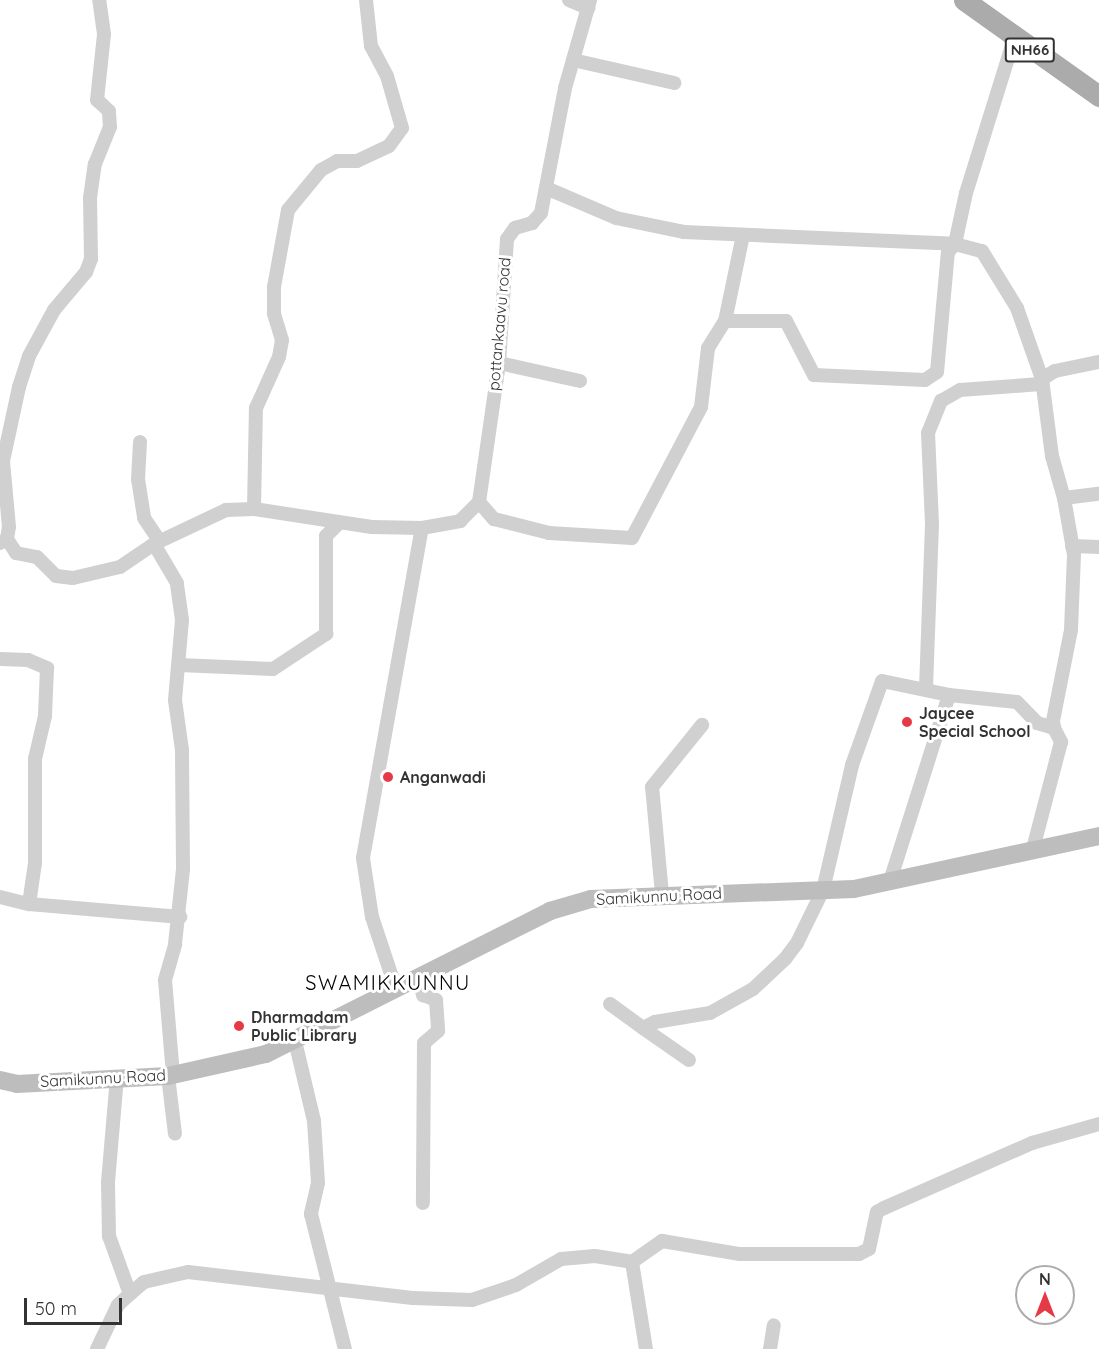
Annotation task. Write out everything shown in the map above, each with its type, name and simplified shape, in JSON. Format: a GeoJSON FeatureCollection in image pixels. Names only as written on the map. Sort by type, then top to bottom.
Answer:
{"type":"FeatureCollection","features":[{"type":"Feature","properties":{"kind":"main road","name":"NH66"},"geometry":{"type":"LineString","coordinates":[[964,0],[1014,39],[1099,96]]}},
{"type":"Feature","properties":{"kind":"main road","name":"Samikunnu Road"},"geometry":{"type":"LineString","coordinates":[[0,1080],[17,1084],[170,1075],[266,1054],[395,986],[550,911],[591,898],[854,889],[891,878],[1099,836]]}},
{"type":"Feature","properties":{"kind":"street"},"geometry":{"type":"LineString","coordinates":[[99,0],[104,34],[97,100],[109,111],[110,128],[95,164],[90,198],[93,246],[86,272],[54,310],[29,356],[9,418],[3,461],[3,541],[16,553],[37,557],[56,576],[73,578],[120,567],[157,542],[226,510],[254,509],[339,523],[422,528],[460,521],[479,502],[494,519],[549,533],[632,538],[701,407],[708,348],[724,321],[743,235]]}},
{"type":"Feature","properties":{"kind":"street"},"geometry":{"type":"LineString","coordinates":[[254,509],[256,408],[279,357],[282,340],[274,313],[274,287],[288,210],[321,170],[337,160],[357,161],[389,146],[402,128],[387,76],[371,46],[366,0]]}},
{"type":"Feature","properties":{"kind":"street"},"geometry":{"type":"LineString","coordinates":[[569,0],[589,4]]}},
{"type":"Feature","properties":{"kind":"street","name":"pottankaavu road"},"geometry":{"type":"LineString","coordinates":[[479,502],[499,363],[507,239],[515,228],[532,223],[541,213],[573,60],[589,4]]}},
{"type":"Feature","properties":{"kind":"street"},"geometry":{"type":"LineString","coordinates":[[724,321],[786,321],[814,375],[925,380],[937,372],[948,252],[955,244],[966,193],[1014,39]]}},
{"type":"Feature","properties":{"kind":"street"},"geometry":{"type":"LineString","coordinates":[[573,60],[674,83]]}},
{"type":"Feature","properties":{"kind":"street"},"geometry":{"type":"LineString","coordinates":[[546,188],[647,227],[743,235],[955,244],[982,251],[1017,308],[1042,381],[1052,456],[1064,498],[1072,546],[1071,630],[1054,728],[1061,742],[1033,849]]}},
{"type":"Feature","properties":{"kind":"street"},"geometry":{"type":"LineString","coordinates":[[926,688],[932,524],[928,433],[941,400],[960,390],[1042,381],[1055,371],[1099,362]]}},
{"type":"Feature","properties":{"kind":"street"},"geometry":{"type":"LineString","coordinates":[[499,363],[580,381]]}},
{"type":"Feature","properties":{"kind":"street"},"geometry":{"type":"LineString","coordinates":[[140,442],[138,479],[144,518],[177,583],[182,620],[175,700],[182,750],[184,842],[180,917],[165,980],[175,1134]]}},
{"type":"Feature","properties":{"kind":"street"},"geometry":{"type":"LineString","coordinates":[[1064,498],[1099,494]]}},
{"type":"Feature","properties":{"kind":"street"},"geometry":{"type":"LineString","coordinates":[[178,665],[273,669],[326,634],[326,536],[339,523]]}},
{"type":"Feature","properties":{"kind":"street"},"geometry":{"type":"LineString","coordinates":[[395,986],[372,917],[363,858],[376,801],[422,528]]}},
{"type":"Feature","properties":{"kind":"street"},"geometry":{"type":"LineString","coordinates":[[1072,546],[1099,546]]}},
{"type":"Feature","properties":{"kind":"street"},"geometry":{"type":"LineString","coordinates":[[0,659],[28,660],[47,668],[45,716],[35,759],[35,863],[29,904]]}},
{"type":"Feature","properties":{"kind":"street"},"geometry":{"type":"LineString","coordinates":[[643,1028],[656,1022],[710,1013],[753,989],[797,943],[823,890],[852,765],[882,681],[926,688],[949,695],[1017,702],[1037,723],[1054,728]]}},
{"type":"Feature","properties":{"kind":"street"},"geometry":{"type":"LineString","coordinates":[[891,878],[949,695]]}},
{"type":"Feature","properties":{"kind":"street"},"geometry":{"type":"LineString","coordinates":[[662,894],[652,787],[702,725]]}},
{"type":"Feature","properties":{"kind":"street"},"geometry":{"type":"LineString","coordinates":[[0,897],[29,904],[180,917]]}},
{"type":"Feature","properties":{"kind":"street"},"geometry":{"type":"LineString","coordinates":[[418,976],[423,995],[436,1000],[438,1031],[424,1043],[423,1203]]}},
{"type":"Feature","properties":{"kind":"street"},"geometry":{"type":"LineString","coordinates":[[610,1004],[689,1060]]}},
{"type":"Feature","properties":{"kind":"street"},"geometry":{"type":"LineString","coordinates":[[294,1041],[314,1121],[318,1183],[311,1214],[332,1286],[345,1349]]}},
{"type":"Feature","properties":{"kind":"street"},"geometry":{"type":"LineString","coordinates":[[117,1078],[108,1182],[109,1236],[130,1294]]}},
{"type":"Feature","properties":{"kind":"street"},"geometry":{"type":"LineString","coordinates":[[97,1349],[118,1305],[144,1282],[188,1272],[332,1286],[413,1298],[472,1300],[516,1285],[561,1259],[596,1256],[632,1262],[662,1241],[740,1254],[859,1254],[869,1249],[877,1212],[884,1208],[1032,1143],[1099,1124]]}},
{"type":"Feature","properties":{"kind":"street"},"geometry":{"type":"LineString","coordinates":[[632,1262],[646,1349]]}},
{"type":"Feature","properties":{"kind":"street"},"geometry":{"type":"LineString","coordinates":[[770,1349],[774,1325]]}},
{"type":"Feature","properties":{"kind":"place","name":"Jaycee Special School"},"geometry":{"type":"Point","coordinates":[907,722]}},
{"type":"Feature","properties":{"kind":"place","name":"Anganwadi"},"geometry":{"type":"Point","coordinates":[388,777]}},
{"type":"Feature","properties":{"kind":"place","name":"Dharmadam Public Library"},"geometry":{"type":"Point","coordinates":[239,1026]}},
{"type":"Feature","properties":{"kind":"district","name":"SWAMIKKUNNU"},"geometry":{"type":"Point","coordinates":[388,982]}}]}
